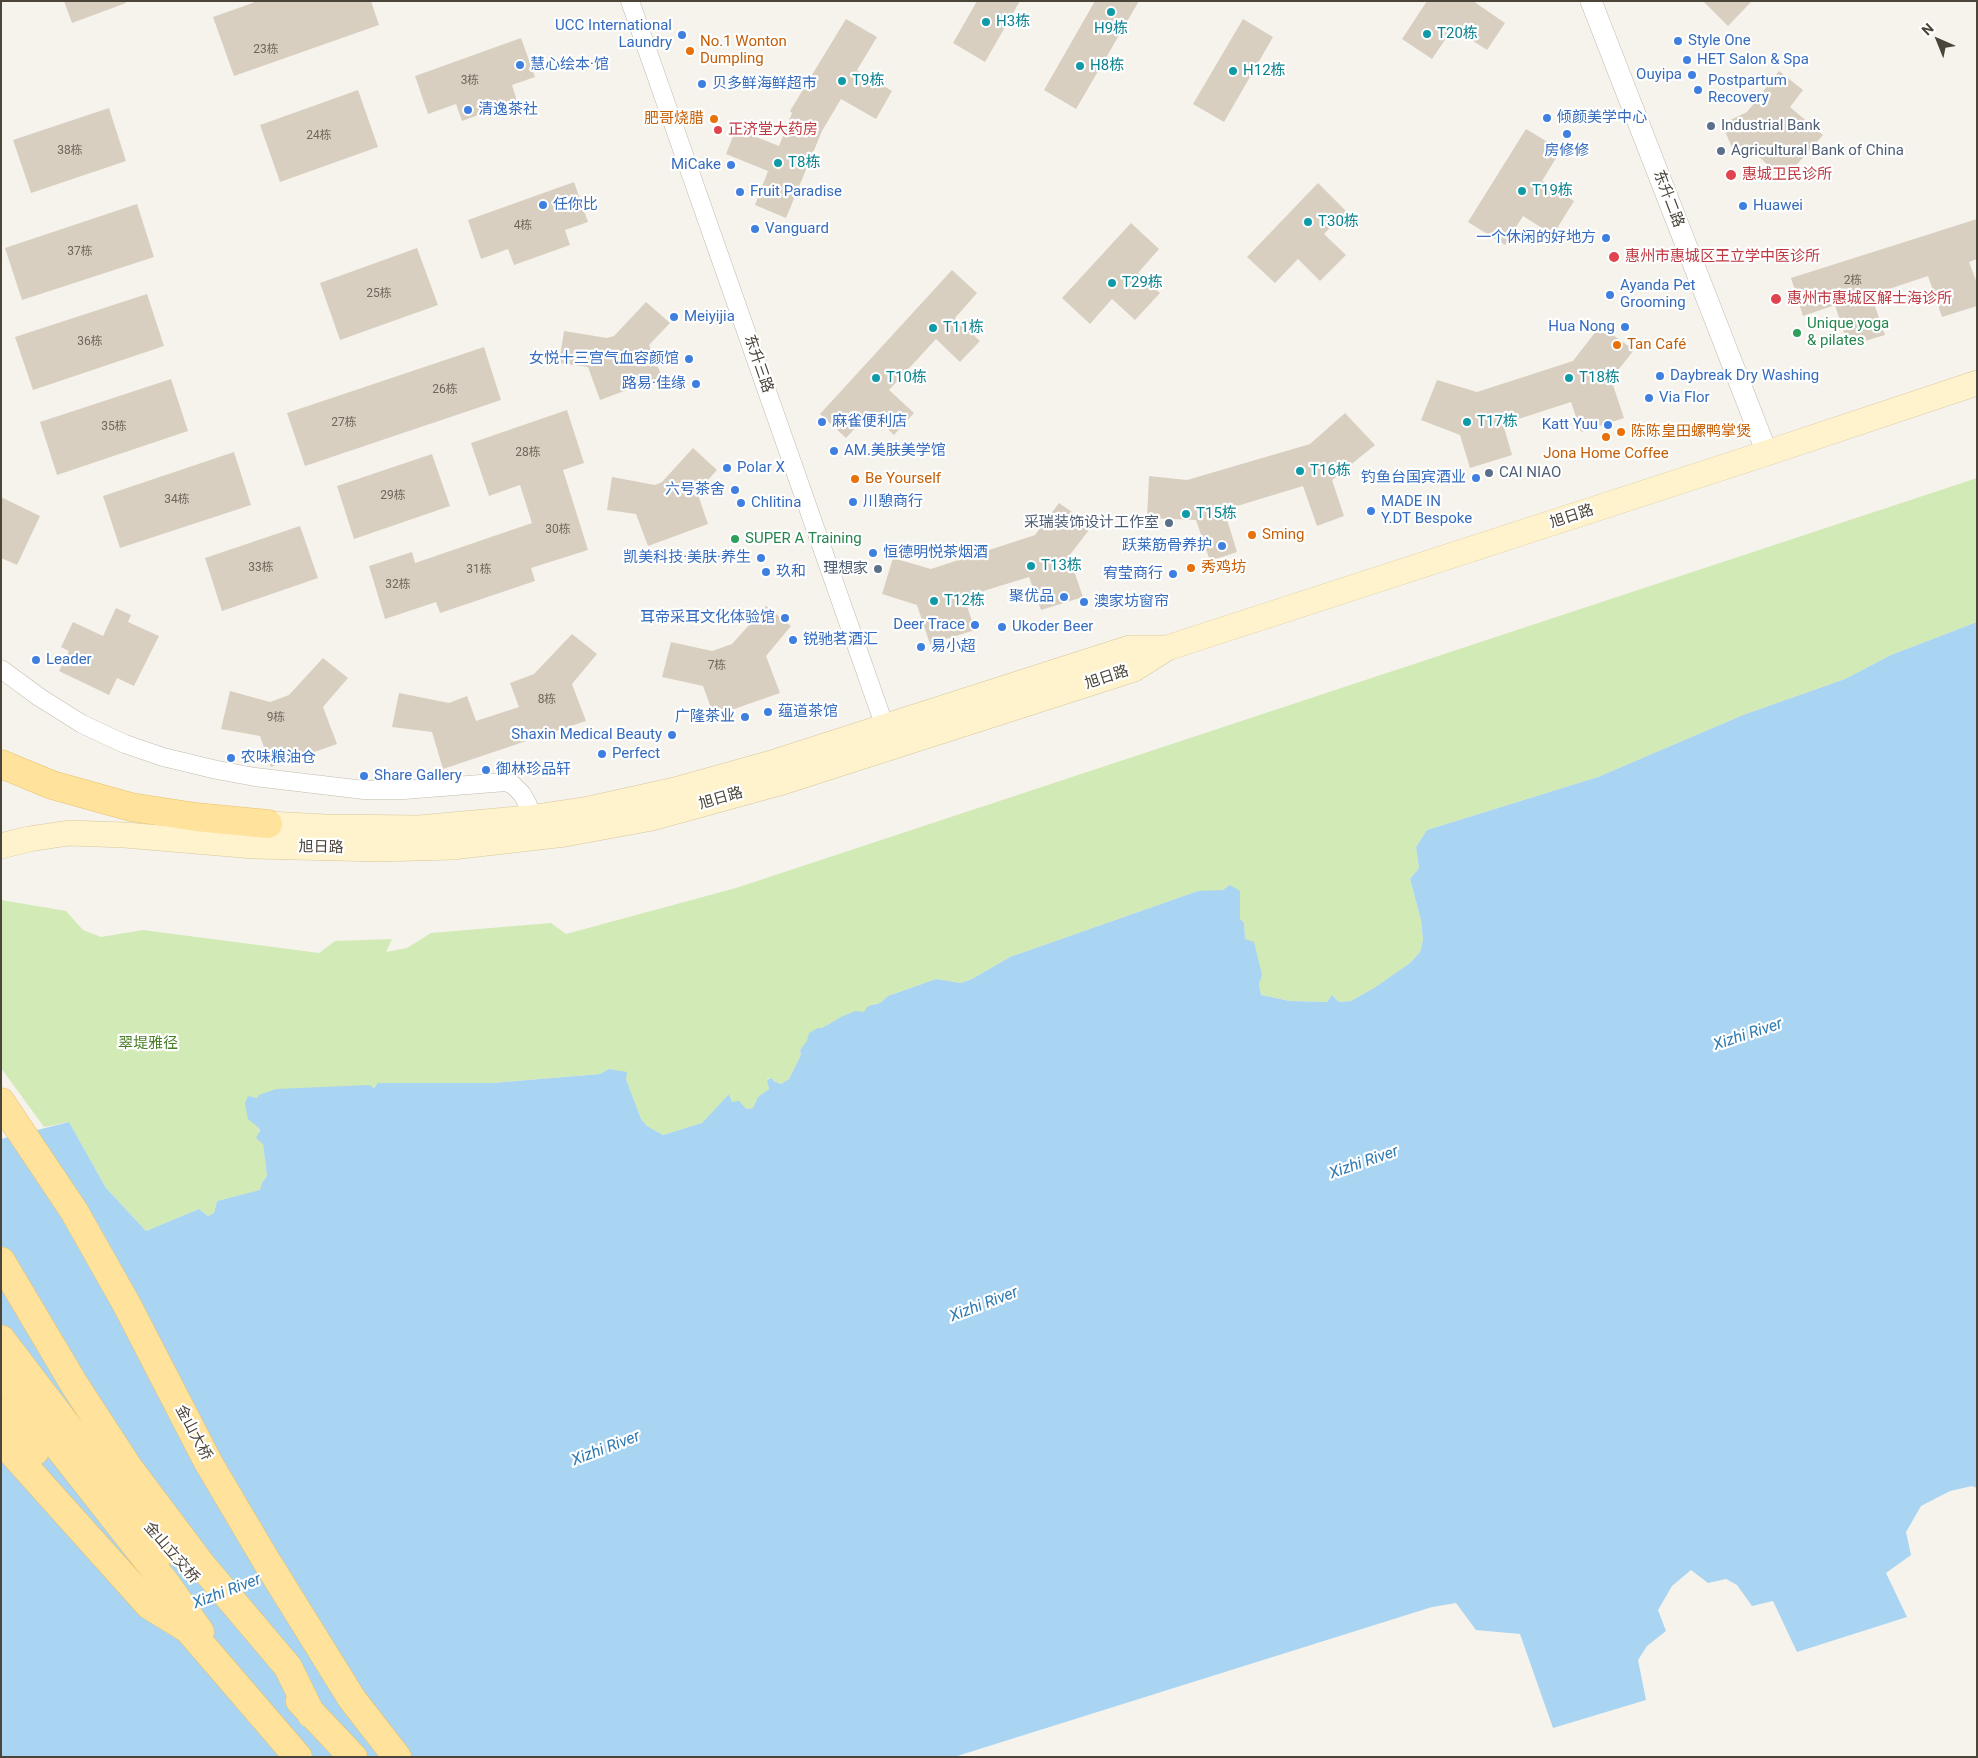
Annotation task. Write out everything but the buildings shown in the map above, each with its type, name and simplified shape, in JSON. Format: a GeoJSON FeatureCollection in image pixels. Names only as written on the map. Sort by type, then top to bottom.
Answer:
{"type":"FeatureCollection","features":[{"type":"Feature","properties":{"kind":"main road","name":"旭日路"},"geometry":{"type":"LineString","coordinates":[[261,835],[345,849],[452,847],[565,834],[652,818],[778,783],[1134,669],[1167,648],[1977,383]]}},
{"type":"Feature","properties":{"kind":"main road","name":"旭日路"},"geometry":{"type":"LineString","coordinates":[[261,835],[326,827],[419,828],[529,818],[589,809],[675,790],[775,762],[1130,648],[1167,648]]}},
{"type":"Feature","properties":{"kind":"main road"},"geometry":{"type":"LineString","coordinates":[[1,764],[52,785],[131,807],[196,817],[261,835]]}},
{"type":"Feature","properties":{"kind":"main road"},"geometry":{"type":"LineString","coordinates":[[1,846],[37,837],[69,833],[261,835]]}},
{"type":"Feature","properties":{"kind":"main road","name":"金山大桥"},"geometry":{"type":"LineString","coordinates":[[1,1102],[78,1218],[127,1305],[208,1462],[267,1562],[352,1699],[397,1757]]}},
{"type":"Feature","properties":{"kind":"main road"},"geometry":{"type":"LineString","coordinates":[[1,1261],[74,1384],[119,1454],[194,1556],[288,1667],[311,1714]]}},
{"type":"Feature","properties":{"kind":"main road","name":"金山立交桥"},"geometry":{"type":"LineString","coordinates":[[1,1339],[138,1516],[311,1714],[353,1757]]}},
{"type":"Feature","properties":{"kind":"main road","name":"金山立交桥"},"geometry":{"type":"LineString","coordinates":[[1,1374],[168,1585],[243,1693]]}},
{"type":"Feature","properties":{"kind":"main road"},"geometry":{"type":"LineString","coordinates":[[1,1413],[298,1757]]}},
{"type":"Feature","properties":{"kind":"main road"},"geometry":{"type":"LineString","coordinates":[[1,1440],[149,1605],[188,1629]]}},
{"type":"Feature","properties":{"kind":"street","name":"东升三路"},"geometry":{"type":"LineString","coordinates":[[630,1],[885,727]]}},
{"type":"Feature","properties":{"kind":"street","name":"东升二路"},"geometry":{"type":"LineString","coordinates":[[1591,1],[1767,453]]}},
{"type":"Feature","properties":{"kind":"street"},"geometry":{"type":"LineString","coordinates":[[1,670],[38,698],[82,724],[126,744],[164,757],[255,777],[364,790],[404,790],[506,782],[513,785],[522,794],[528,805],[529,818]]}},
{"type":"Feature","properties":{"kind":"green space","name":"翠堤雅径"},"geometry":{"type":"Polygon","coordinates":[[[1977,478],[1977,622],[1891,655],[1845,679],[1743,715],[1598,777],[1427,830],[1416,847],[1419,868],[1410,879],[1421,920],[1423,940],[1420,952],[1410,963],[1374,988],[1351,1001],[1339,1002],[1332,995],[1327,1002],[1290,1001],[1261,995],[1259,984],[1261,975],[1245,939],[1244,923],[1240,919],[1240,891],[1198,891],[1010,957],[972,979],[961,983],[936,979],[888,996],[865,1012],[828,1024],[800,1050],[801,1055],[789,1079],[781,1084],[769,1078],[767,1079],[769,1089],[758,1097],[753,1108],[746,1109],[732,1102],[729,1094],[702,1123],[663,1135],[647,1126],[641,1119],[626,1079],[609,1069],[600,1074],[492,1083],[379,1083],[373,1088],[271,1091],[268,1093],[258,1127],[263,1144],[267,1176],[262,1183],[261,1190],[217,1201],[214,1213],[208,1216],[199,1209],[146,1231],[106,1188],[69,1122],[44,1127],[1,1068],[1,900],[66,911],[83,930],[101,937],[143,930],[319,953],[335,941],[392,939],[386,952],[407,948],[431,933],[551,923],[566,934],[736,888],[1977,478]]]}},
{"type":"Feature","properties":{"kind":"water","name":"Xizhi River"},"geometry":{"type":"Polygon","coordinates":[[[1977,622],[1977,1488],[1972,1486],[1950,1491],[1921,1506],[1906,1532],[1911,1555],[1886,1573],[1907,1617],[1797,1652],[1773,1601],[1752,1606],[1737,1585],[1726,1579],[1708,1583],[1691,1570],[1672,1586],[1658,1610],[1666,1631],[1647,1646],[1638,1660],[1646,1700],[1553,1728],[1520,1634],[1476,1630],[1456,1603],[1432,1607],[954,1757],[1,1757],[1,1139],[69,1122],[106,1188],[146,1231],[199,1209],[208,1216],[214,1213],[217,1201],[260,1190],[267,1176],[263,1144],[256,1138],[260,1131],[248,1119],[245,1103],[248,1096],[257,1098],[259,1095],[276,1089],[369,1085],[374,1088],[378,1083],[492,1083],[600,1074],[609,1069],[627,1072],[626,1079],[641,1119],[647,1126],[663,1135],[702,1123],[729,1094],[732,1102],[739,1101],[746,1109],[753,1108],[758,1097],[769,1089],[767,1080],[771,1078],[781,1084],[789,1079],[809,1033],[855,1011],[864,1012],[868,1006],[880,1003],[888,996],[936,979],[961,983],[972,979],[1010,957],[1198,891],[1223,890],[1230,885],[1240,891],[1240,919],[1244,923],[1245,939],[1254,942],[1262,975],[1259,984],[1261,995],[1290,1001],[1327,1002],[1332,995],[1339,1002],[1351,1001],[1374,988],[1410,963],[1420,952],[1423,940],[1421,920],[1410,879],[1419,868],[1416,847],[1427,830],[1598,777],[1743,715],[1845,679],[1891,655],[1977,622]]]}},
{"type":"Feature","properties":{"kind":"place","name":"H9栋"},"geometry":{"type":"Point","coordinates":[1111,12]}},
{"type":"Feature","properties":{"kind":"place","name":"H3栋"},"geometry":{"type":"Point","coordinates":[986,22]}},
{"type":"Feature","properties":{"kind":"place","name":"T20栋"},"geometry":{"type":"Point","coordinates":[1427,34]}},
{"type":"Feature","properties":{"kind":"place","name":"UCC International Laundry"},"geometry":{"type":"Point","coordinates":[682,35]}},
{"type":"Feature","properties":{"kind":"place","name":"Style One"},"geometry":{"type":"Point","coordinates":[1678,41]}},
{"type":"Feature","properties":{"kind":"place","name":"No.1 Wonton Dumpling"},"geometry":{"type":"Point","coordinates":[690,51]}},
{"type":"Feature","properties":{"kind":"place","name":"HET Salon & Spa"},"geometry":{"type":"Point","coordinates":[1687,60]}},
{"type":"Feature","properties":{"kind":"place","name":"慧心绘本·馆"},"geometry":{"type":"Point","coordinates":[520,65]}},
{"type":"Feature","properties":{"kind":"place","name":"H8栋"},"geometry":{"type":"Point","coordinates":[1080,66]}},
{"type":"Feature","properties":{"kind":"place","name":"H12栋"},"geometry":{"type":"Point","coordinates":[1233,71]}},
{"type":"Feature","properties":{"kind":"place","name":"Ouyipa"},"geometry":{"type":"Point","coordinates":[1692,75]}},
{"type":"Feature","properties":{"kind":"place","name":"T9栋"},"geometry":{"type":"Point","coordinates":[842,81]}},
{"type":"Feature","properties":{"kind":"place","name":"贝多鲜海鲜超市"},"geometry":{"type":"Point","coordinates":[702,84]}},
{"type":"Feature","properties":{"kind":"place","name":"Postpartum Recovery"},"geometry":{"type":"Point","coordinates":[1698,90]}},
{"type":"Feature","properties":{"kind":"place","name":"清逸茶社"},"geometry":{"type":"Point","coordinates":[468,110]}},
{"type":"Feature","properties":{"kind":"place","name":"倾颜美学中心"},"geometry":{"type":"Point","coordinates":[1547,118]}},
{"type":"Feature","properties":{"kind":"place","name":"肥哥烧腊"},"geometry":{"type":"Point","coordinates":[714,119]}},
{"type":"Feature","properties":{"kind":"place","name":"Industrial Bank"},"geometry":{"type":"Point","coordinates":[1711,126]}},
{"type":"Feature","properties":{"kind":"place","name":"正济堂大药房"},"geometry":{"type":"Point","coordinates":[718,130]}},
{"type":"Feature","properties":{"kind":"place","name":"房修修"},"geometry":{"type":"Point","coordinates":[1567,134]}},
{"type":"Feature","properties":{"kind":"place","name":"Agricultural Bank of China"},"geometry":{"type":"Point","coordinates":[1721,151]}},
{"type":"Feature","properties":{"kind":"place","name":"T8栋"},"geometry":{"type":"Point","coordinates":[778,163]}},
{"type":"Feature","properties":{"kind":"place","name":"MiCake"},"geometry":{"type":"Point","coordinates":[731,165]}},
{"type":"Feature","properties":{"kind":"place","name":"惠城卫民诊所"},"geometry":{"type":"Point","coordinates":[1731,175]}},
{"type":"Feature","properties":{"kind":"place","name":"T19栋"},"geometry":{"type":"Point","coordinates":[1522,191]}},
{"type":"Feature","properties":{"kind":"place","name":"Fruit Paradise"},"geometry":{"type":"Point","coordinates":[740,192]}},
{"type":"Feature","properties":{"kind":"place","name":"任你比"},"geometry":{"type":"Point","coordinates":[543,205]}},
{"type":"Feature","properties":{"kind":"place","name":"Huawei"},"geometry":{"type":"Point","coordinates":[1743,206]}},
{"type":"Feature","properties":{"kind":"place","name":"T30栋"},"geometry":{"type":"Point","coordinates":[1308,222]}},
{"type":"Feature","properties":{"kind":"place","name":"Vanguard"},"geometry":{"type":"Point","coordinates":[755,229]}},
{"type":"Feature","properties":{"kind":"place","name":"一个休闲的好地方"},"geometry":{"type":"Point","coordinates":[1606,238]}},
{"type":"Feature","properties":{"kind":"place","name":"惠州市惠城区王立学中医诊所"},"geometry":{"type":"Point","coordinates":[1614,257]}},
{"type":"Feature","properties":{"kind":"place","name":"T29栋"},"geometry":{"type":"Point","coordinates":[1112,283]}},
{"type":"Feature","properties":{"kind":"place","name":"Ayanda Pet Grooming"},"geometry":{"type":"Point","coordinates":[1610,295]}},
{"type":"Feature","properties":{"kind":"place","name":"惠州市惠城区解士海诊所"},"geometry":{"type":"Point","coordinates":[1776,299]}},
{"type":"Feature","properties":{"kind":"place","name":"Meiyijia"},"geometry":{"type":"Point","coordinates":[674,317]}},
{"type":"Feature","properties":{"kind":"place","name":"Hua Nong"},"geometry":{"type":"Point","coordinates":[1625,327]}},
{"type":"Feature","properties":{"kind":"place","name":"T11栋"},"geometry":{"type":"Point","coordinates":[933,328]}},
{"type":"Feature","properties":{"kind":"place","name":"Unique yoga & pilates"},"geometry":{"type":"Point","coordinates":[1797,333]}},
{"type":"Feature","properties":{"kind":"place","name":"Tan Café"},"geometry":{"type":"Point","coordinates":[1617,345]}},
{"type":"Feature","properties":{"kind":"place","name":"女悦十三宫气血容颜馆"},"geometry":{"type":"Point","coordinates":[689,359]}},
{"type":"Feature","properties":{"kind":"place","name":"Daybreak Dry Washing"},"geometry":{"type":"Point","coordinates":[1660,376]}},
{"type":"Feature","properties":{"kind":"place","name":"T10栋"},"geometry":{"type":"Point","coordinates":[876,378]}},
{"type":"Feature","properties":{"kind":"place","name":"T18栋"},"geometry":{"type":"Point","coordinates":[1569,378]}},
{"type":"Feature","properties":{"kind":"place","name":"路易·佳缘"},"geometry":{"type":"Point","coordinates":[696,384]}},
{"type":"Feature","properties":{"kind":"place","name":"Via Flor"},"geometry":{"type":"Point","coordinates":[1649,398]}},
{"type":"Feature","properties":{"kind":"place","name":"麻雀便利店"},"geometry":{"type":"Point","coordinates":[822,422]}},
{"type":"Feature","properties":{"kind":"place","name":"T17栋"},"geometry":{"type":"Point","coordinates":[1467,422]}},
{"type":"Feature","properties":{"kind":"place","name":"Katt Yuu"},"geometry":{"type":"Point","coordinates":[1608,425]}},
{"type":"Feature","properties":{"kind":"place","name":"陈陈皇田螺鸭掌煲"},"geometry":{"type":"Point","coordinates":[1621,432]}},
{"type":"Feature","properties":{"kind":"place","name":"Jona Home Coffee"},"geometry":{"type":"Point","coordinates":[1606,437]}},
{"type":"Feature","properties":{"kind":"place","name":"AM.美肤美学馆"},"geometry":{"type":"Point","coordinates":[834,451]}},
{"type":"Feature","properties":{"kind":"place","name":"Polar X"},"geometry":{"type":"Point","coordinates":[727,468]}},
{"type":"Feature","properties":{"kind":"place","name":"T16栋"},"geometry":{"type":"Point","coordinates":[1300,471]}},
{"type":"Feature","properties":{"kind":"place","name":"CAI NIAO"},"geometry":{"type":"Point","coordinates":[1489,473]}},
{"type":"Feature","properties":{"kind":"place","name":"钓鱼台国宾酒业"},"geometry":{"type":"Point","coordinates":[1476,478]}},
{"type":"Feature","properties":{"kind":"place","name":"Be Yourself"},"geometry":{"type":"Point","coordinates":[855,479]}},
{"type":"Feature","properties":{"kind":"place","name":"六号茶舍"},"geometry":{"type":"Point","coordinates":[735,490]}},
{"type":"Feature","properties":{"kind":"place","name":"川憩商行"},"geometry":{"type":"Point","coordinates":[853,502]}},
{"type":"Feature","properties":{"kind":"place","name":"Chlitina"},"geometry":{"type":"Point","coordinates":[741,503]}},
{"type":"Feature","properties":{"kind":"place","name":"MADE IN Y.DT Bespoke"},"geometry":{"type":"Point","coordinates":[1371,511]}},
{"type":"Feature","properties":{"kind":"place","name":"T15栋"},"geometry":{"type":"Point","coordinates":[1186,514]}},
{"type":"Feature","properties":{"kind":"place","name":"采瑞装饰设计工作室"},"geometry":{"type":"Point","coordinates":[1169,523]}},
{"type":"Feature","properties":{"kind":"place","name":"Sming"},"geometry":{"type":"Point","coordinates":[1252,535]}},
{"type":"Feature","properties":{"kind":"place","name":"SUPER A Training"},"geometry":{"type":"Point","coordinates":[735,539]}},
{"type":"Feature","properties":{"kind":"place","name":"跃莱筋骨养护"},"geometry":{"type":"Point","coordinates":[1222,546]}},
{"type":"Feature","properties":{"kind":"place","name":"恒德明悦茶烟酒"},"geometry":{"type":"Point","coordinates":[873,553]}},
{"type":"Feature","properties":{"kind":"place","name":"凯美科技·美肤·养生"},"geometry":{"type":"Point","coordinates":[761,558]}},
{"type":"Feature","properties":{"kind":"place","name":"T13栋"},"geometry":{"type":"Point","coordinates":[1031,566]}},
{"type":"Feature","properties":{"kind":"place","name":"秀鸡坊"},"geometry":{"type":"Point","coordinates":[1191,568]}},
{"type":"Feature","properties":{"kind":"place","name":"理想家"},"geometry":{"type":"Point","coordinates":[878,569]}},
{"type":"Feature","properties":{"kind":"place","name":"玖和"},"geometry":{"type":"Point","coordinates":[766,572]}},
{"type":"Feature","properties":{"kind":"place","name":"宥莹商行"},"geometry":{"type":"Point","coordinates":[1173,574]}},
{"type":"Feature","properties":{"kind":"place","name":"聚优品"},"geometry":{"type":"Point","coordinates":[1064,597]}},
{"type":"Feature","properties":{"kind":"place","name":"T12栋"},"geometry":{"type":"Point","coordinates":[934,601]}},
{"type":"Feature","properties":{"kind":"place","name":"澳家坊窗帘"},"geometry":{"type":"Point","coordinates":[1084,602]}},
{"type":"Feature","properties":{"kind":"place","name":"耳帝采耳文化体验馆"},"geometry":{"type":"Point","coordinates":[785,618]}},
{"type":"Feature","properties":{"kind":"place","name":"Deer Trace"},"geometry":{"type":"Point","coordinates":[975,625]}},
{"type":"Feature","properties":{"kind":"place","name":"Ukoder Beer"},"geometry":{"type":"Point","coordinates":[1002,627]}},
{"type":"Feature","properties":{"kind":"place","name":"锐驰茗酒汇"},"geometry":{"type":"Point","coordinates":[793,640]}},
{"type":"Feature","properties":{"kind":"place","name":"易小超"},"geometry":{"type":"Point","coordinates":[921,647]}},
{"type":"Feature","properties":{"kind":"place","name":"Leader"},"geometry":{"type":"Point","coordinates":[36,660]}},
{"type":"Feature","properties":{"kind":"place","name":"蕴道茶馆"},"geometry":{"type":"Point","coordinates":[768,712]}},
{"type":"Feature","properties":{"kind":"place","name":"广隆茶业"},"geometry":{"type":"Point","coordinates":[745,717]}},
{"type":"Feature","properties":{"kind":"place","name":"Shaxin Medical Beauty"},"geometry":{"type":"Point","coordinates":[672,735]}},
{"type":"Feature","properties":{"kind":"place","name":"Perfect"},"geometry":{"type":"Point","coordinates":[602,754]}},
{"type":"Feature","properties":{"kind":"place","name":"农味粮油仓"},"geometry":{"type":"Point","coordinates":[231,758]}},
{"type":"Feature","properties":{"kind":"place","name":"御林珍品轩"},"geometry":{"type":"Point","coordinates":[486,770]}},
{"type":"Feature","properties":{"kind":"place","name":"Share Gallery"},"geometry":{"type":"Point","coordinates":[364,776]}}]}
